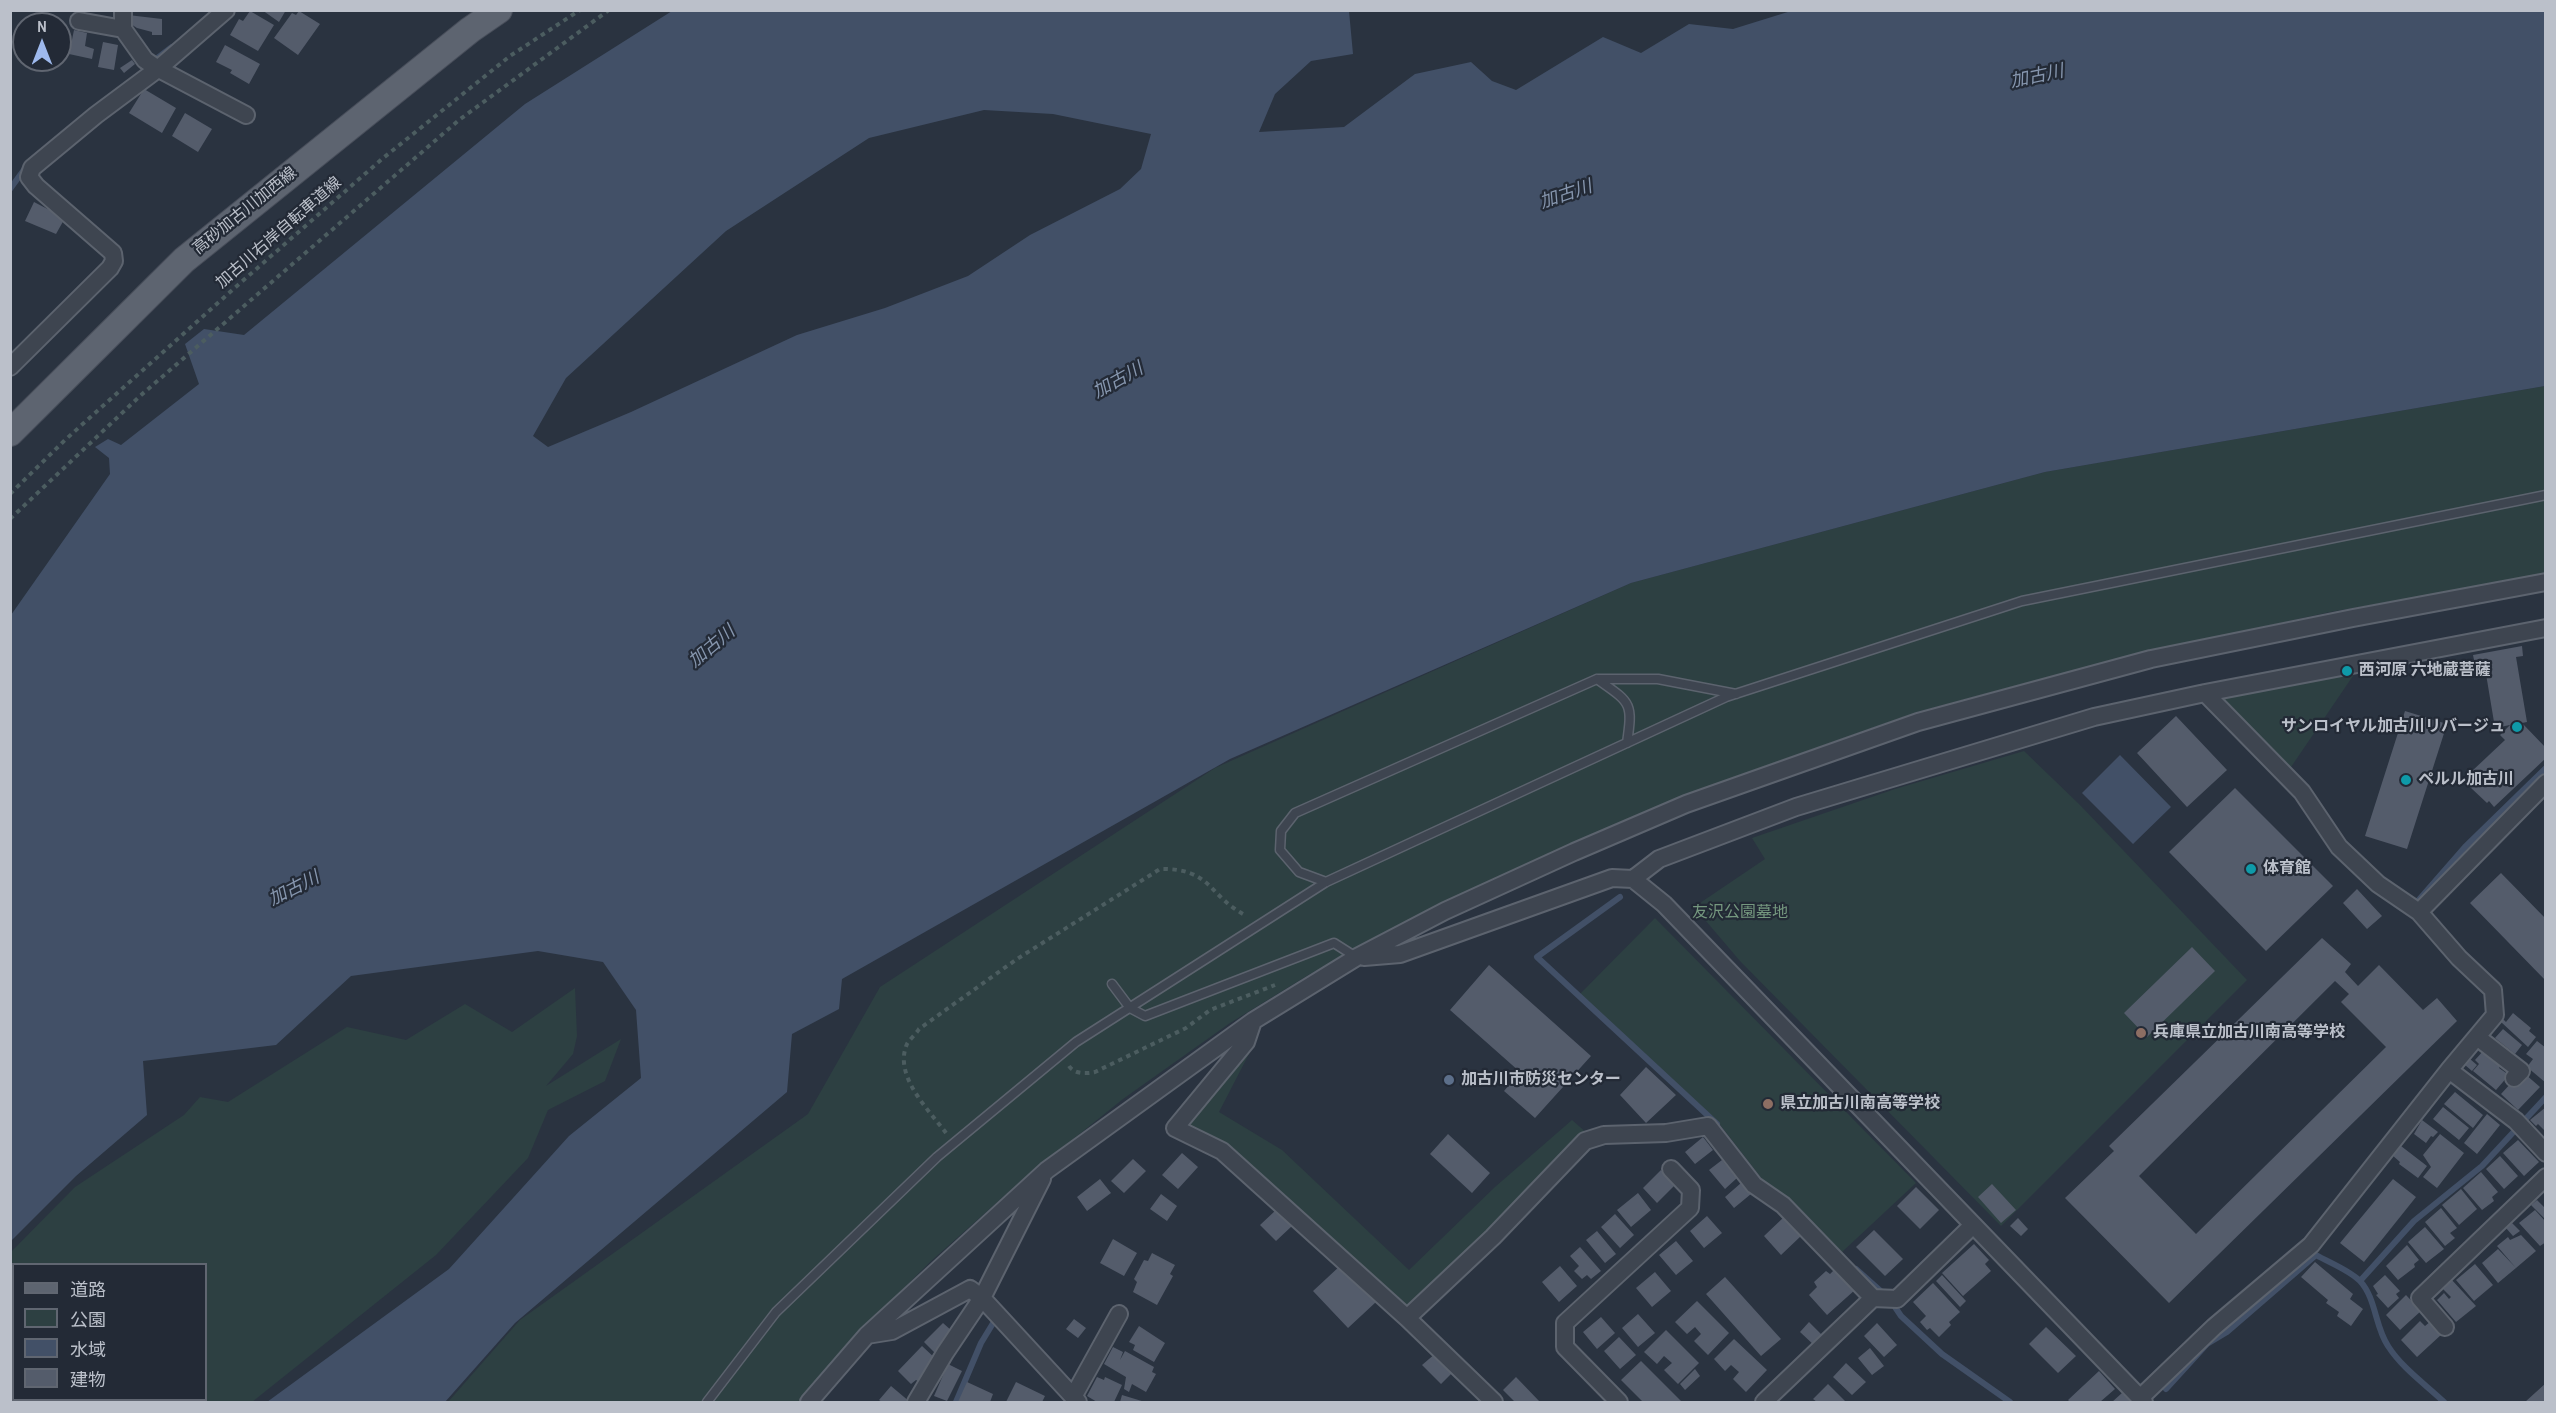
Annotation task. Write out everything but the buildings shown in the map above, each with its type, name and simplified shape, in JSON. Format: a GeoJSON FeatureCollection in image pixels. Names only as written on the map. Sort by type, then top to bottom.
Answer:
{"type":"FeatureCollection","features":[{"type":"Feature","properties":{"kind":"main road","name":"高砂加古川加西線"},"geometry":{"type":"LineString","coordinates":[[10,433],[184,260],[475,20],[499,10]]}},
{"type":"Feature","properties":{"kind":"street"},"geometry":{"type":"LineString","coordinates":[[123,10],[123,29],[153,65],[246,115]]}},
{"type":"Feature","properties":{"kind":"street"},"geometry":{"type":"LineString","coordinates":[[10,367],[110,268],[114,261],[113,253],[36,186],[30,177],[32,168],[153,65],[226,10]]}},
{"type":"Feature","properties":{"kind":"street"},"geometry":{"type":"LineString","coordinates":[[79,21],[123,29]]}},
{"type":"Feature","properties":{"kind":"street"},"geometry":{"type":"LineString","coordinates":[[808,1402],[867,1335],[1047,1170],[1253,1021],[1357,957],[1445,911],[1686,804],[1918,722],[2151,659],[2546,582]]}},
{"type":"Feature","properties":{"kind":"street"},"geometry":{"type":"LineString","coordinates":[[1633,879],[1659,859],[1796,807],[2094,717],[2205,693],[2546,628]]}},
{"type":"Feature","properties":{"kind":"street"},"geometry":{"type":"LineString","coordinates":[[1357,957],[1400,954],[1612,878],[1633,879],[1664,904],[2142,1400],[2214,1327],[2310,1245],[2449,1070],[2496,1015],[2493,990],[2459,958],[2419,912],[2378,884],[2339,847],[2302,792],[2205,693]]}},
{"type":"Feature","properties":{"kind":"street"},"geometry":{"type":"LineString","coordinates":[[2419,912],[2546,783]]}},
{"type":"Feature","properties":{"kind":"street"},"geometry":{"type":"LineString","coordinates":[[1253,1021],[1246,1042],[1175,1128],[1222,1151],[1407,1318],[1494,1402]]}},
{"type":"Feature","properties":{"kind":"street"},"geometry":{"type":"LineString","coordinates":[[2477,1037],[2521,1071],[2514,1078]]}},
{"type":"Feature","properties":{"kind":"street"},"geometry":{"type":"LineString","coordinates":[[2449,1070],[2521,1127],[2546,1153]]}},
{"type":"Feature","properties":{"kind":"street"},"geometry":{"type":"LineString","coordinates":[[1407,1318],[1493,1237],[1585,1141],[1604,1135],[1666,1133],[1708,1126],[1754,1185],[1783,1205],[1873,1298],[1897,1299],[1972,1226]]}},
{"type":"Feature","properties":{"kind":"street"},"geometry":{"type":"LineString","coordinates":[[1619,1402],[1565,1347],[1565,1323],[1690,1208],[1691,1190],[1671,1169]]}},
{"type":"Feature","properties":{"kind":"street"},"geometry":{"type":"LineString","coordinates":[[916,1402],[982,1298],[1047,1170]]}},
{"type":"Feature","properties":{"kind":"street"},"geometry":{"type":"LineString","coordinates":[[2445,1327],[2420,1298],[2546,1177]]}},
{"type":"Feature","properties":{"kind":"street"},"geometry":{"type":"LineString","coordinates":[[867,1335],[892,1331],[970,1289],[982,1298],[1076,1400],[1119,1314]]}},
{"type":"Feature","properties":{"kind":"street"},"geometry":{"type":"LineString","coordinates":[[1764,1402],[1873,1298]]}},
{"type":"Feature","properties":{"kind":"lane"},"geometry":{"type":"LineString","coordinates":[[707,1402],[776,1312],[953,1144],[1076,1042],[1326,882],[1736,694],[2022,601],[2546,495]]}},
{"type":"Feature","properties":{"kind":"lane"},"geometry":{"type":"LineString","coordinates":[[1326,882],[1299,872],[1280,850],[1281,831],[1295,813],[1597,679],[1658,679],[1736,694]]}},
{"type":"Feature","properties":{"kind":"lane"},"geometry":{"type":"LineString","coordinates":[[1597,679],[1623,698],[1631,714],[1627,743]]}},
{"type":"Feature","properties":{"kind":"lane"},"geometry":{"type":"LineString","coordinates":[[1112,984],[1130,1008],[1145,1016],[1334,943],[1357,957]]}},
{"type":"Feature","properties":{"kind":"path","name":"加古川右岸自転車道線"},"geometry":{"type":"LineString","coordinates":[[10,494],[65,440],[212,307],[382,159],[510,56],[580,10]]}},
{"type":"Feature","properties":{"kind":"path"},"geometry":{"type":"LineString","coordinates":[[10,519],[140,396],[459,120],[609,10]]}},
{"type":"Feature","properties":{"kind":"path"},"geometry":{"type":"LineString","coordinates":[[953,1144],[909,1083],[904,1061],[907,1044],[919,1029],[1017,959],[1160,869],[1179,868],[1201,876],[1234,910],[1262,924]]}},
{"type":"Feature","properties":{"kind":"path"},"geometry":{"type":"LineString","coordinates":[[1061,1055],[1071,1070],[1086,1074],[1186,1028],[1210,1010],[1276,985]]}},
{"type":"Feature","properties":{"kind":"green space"},"geometry":{"type":"Polygon","coordinates":[[[2545,386],[2545,575],[2330,612],[2117,659],[1917,712],[1690,793],[1430,911],[1310,974],[1230,1023],[1123,1099],[1020,1182],[930,1262],[853,1339],[799,1402],[448,1402],[520,1320],[808,1114],[880,987],[1215,768],[1631,583],[2045,472],[2545,386]]]}},
{"type":"Feature","properties":{"kind":"green space"},"geometry":{"type":"Polygon","coordinates":[[[2357,670],[2289,770],[2216,699],[2357,670]]]}},
{"type":"Feature","properties":{"kind":"green space","name":"友沢公園墓地"},"geometry":{"type":"Polygon","coordinates":[[[2024,751],[2080,805],[2247,980],[2001,1226],[1740,961],[1694,907],[1765,859],[1752,838],[1895,789],[2024,751]]]}},
{"type":"Feature","properties":{"kind":"green space","name":"県立加古川南高等学校"},"geometry":{"type":"Polygon","coordinates":[[[1655,918],[1916,1183],[1842,1252],[1792,1201],[1765,1183],[1721,1126],[1580,994],[1655,918]]]}},
{"type":"Feature","properties":{"kind":"green space"},"geometry":{"type":"Polygon","coordinates":[[[575,988],[577,1036],[573,1054],[546,1086],[621,1039],[605,1081],[548,1110],[528,1158],[436,1255],[252,1402],[11,1402],[11,1252],[75,1187],[184,1115],[200,1097],[228,1102],[347,1027],[406,1040],[465,1004],[512,1032],[575,988]]]}},
{"type":"Feature","properties":{"kind":"green space"},"geometry":{"type":"Polygon","coordinates":[[[1247,1047],[1251,1050],[1219,1112],[1282,1150],[1409,1270],[1495,1187],[1572,1120],[1588,1134],[1411,1309],[1230,1150],[1185,1123],[1247,1047]]]}},
{"type":"Feature","properties":{"kind":"water","name":"加古川"},"geometry":{"type":"Polygon","coordinates":[[[672,11],[1349,11],[1353,54],[1311,61],[1275,94],[1259,132],[1344,127],[1415,74],[1471,62],[1492,81],[1516,90],[1603,37],[1641,53],[1689,24],[1733,29],[1791,11],[2545,11],[2545,386],[2045,472],[1631,583],[1230,759],[842,979],[839,1009],[792,1034],[787,1092],[515,1323],[445,1402],[267,1402],[449,1269],[569,1136],[641,1078],[636,1010],[603,962],[538,951],[351,976],[276,1045],[143,1061],[147,1115],[76,1176],[11,1241],[11,615],[110,474],[109,458],[95,447],[108,439],[121,445],[199,384],[185,344],[204,329],[244,335],[525,104],[672,11]],[[984,110],[869,138],[726,231],[566,378],[533,436],[548,447],[631,412],[797,335],[885,308],[968,276],[1030,235],[1120,189],[1141,169],[1151,134],[1053,114],[984,110]]]}},
{"type":"Feature","properties":{"kind":"water"},"geometry":{"type":"Polygon","coordinates":[[[2120,755],[2171,807],[2133,844],[2082,793],[2120,755]]]}},
{"type":"Feature","properties":{"kind":"waterway"},"geometry":{"type":"LineString","coordinates":[[151,63],[172,47]]}},
{"type":"Feature","properties":{"kind":"waterway"},"geometry":{"type":"LineString","coordinates":[[10,189],[26,167]]}},
{"type":"Feature","properties":{"kind":"waterway"},"geometry":{"type":"LineString","coordinates":[[2417,902],[2465,847],[2546,768]]}},
{"type":"Feature","properties":{"kind":"waterway"},"geometry":{"type":"LineString","coordinates":[[1620,897],[1537,957],[1717,1124]]}},
{"type":"Feature","properties":{"kind":"waterway"},"geometry":{"type":"LineString","coordinates":[[2360,1281],[2414,1221],[2482,1166],[2546,1097]]}},
{"type":"Feature","properties":{"kind":"waterway"},"geometry":{"type":"LineString","coordinates":[[2166,1389],[2207,1344],[2227,1332],[2316,1255],[2345,1270],[2360,1281],[2369,1296],[2388,1346],[2407,1369],[2444,1402]]}},
{"type":"Feature","properties":{"kind":"waterway"},"geometry":{"type":"LineString","coordinates":[[1856,1269],[1884,1294]]}},
{"type":"Feature","properties":{"kind":"waterway"},"geometry":{"type":"LineString","coordinates":[[1891,1301],[1901,1316],[1942,1354],[2010,1402]]}},
{"type":"Feature","properties":{"kind":"waterway"},"geometry":{"type":"LineString","coordinates":[[956,1402],[981,1343],[995,1320]]}},
{"type":"Feature","properties":{"kind":"place","name":"西河原 六地蔵菩薩"},"geometry":{"type":"Point","coordinates":[2347,671]}},
{"type":"Feature","properties":{"kind":"place","name":"サンロイヤル加古川リバージュ"},"geometry":{"type":"Point","coordinates":[2517,727]}},
{"type":"Feature","properties":{"kind":"place","name":"ペルル加古川"},"geometry":{"type":"Point","coordinates":[2406,780]}},
{"type":"Feature","properties":{"kind":"place","name":"体育館"},"geometry":{"type":"Point","coordinates":[2251,869]}},
{"type":"Feature","properties":{"kind":"place","name":"兵庫県立加古川南高等学校"},"geometry":{"type":"Point","coordinates":[2141,1033]}},
{"type":"Feature","properties":{"kind":"place","name":"加古川市防災センター"},"geometry":{"type":"Point","coordinates":[1449,1080]}},
{"type":"Feature","properties":{"kind":"place","name":"県立加古川南高等学校"},"geometry":{"type":"Point","coordinates":[1768,1104]}}]}
